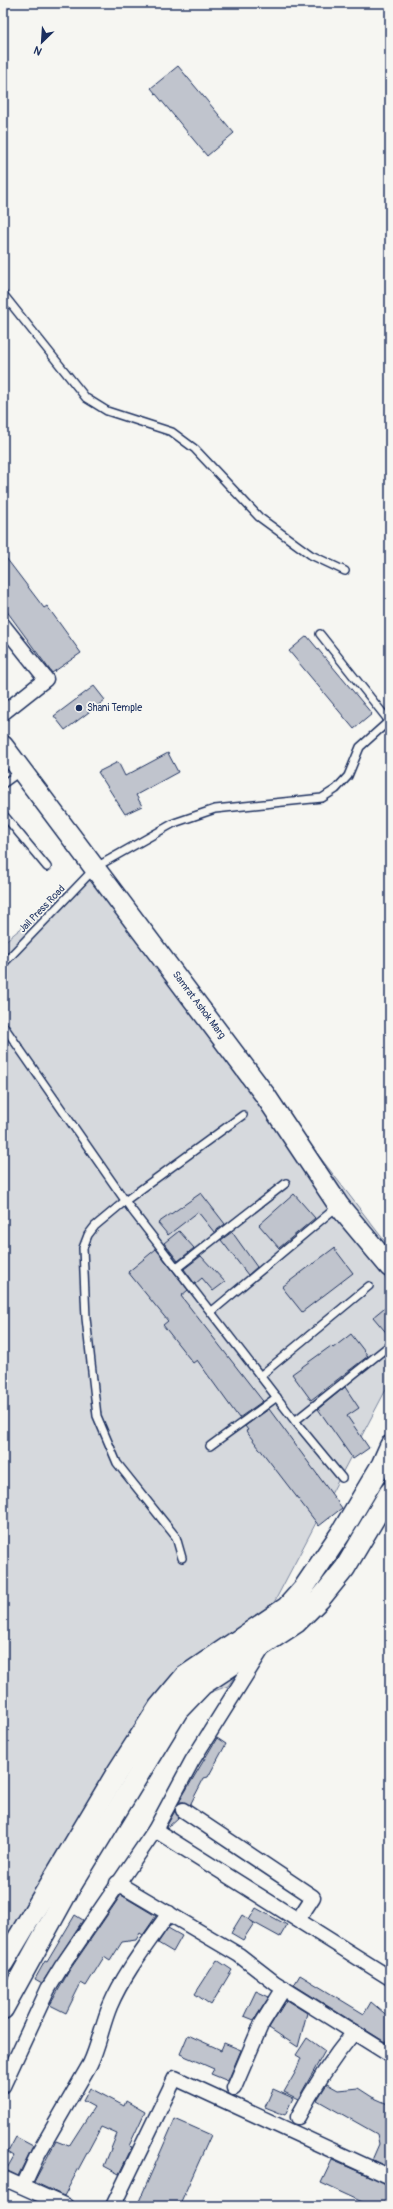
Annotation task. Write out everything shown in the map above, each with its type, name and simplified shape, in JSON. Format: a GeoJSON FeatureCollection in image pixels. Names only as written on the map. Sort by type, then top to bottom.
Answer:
{"type":"FeatureCollection","features":[{"type":"Feature","properties":{"kind":"street"},"geometry":{"type":"LineString","coordinates":[[3,625],[46,679],[3,713]]}},
{"type":"Feature","properties":{"kind":"street","name":"Samrat Ashok Marg"},"geometry":{"type":"LineString","coordinates":[[3,746],[96,867],[265,1095],[339,1206],[390,1267]]}},
{"type":"Feature","properties":{"kind":"street"},"geometry":{"type":"LineString","coordinates":[[3,1963],[112,1780],[159,1707],[185,1676],[287,1607],[303,1589],[341,1533],[382,1464],[390,1446]]}},
{"type":"Feature","properties":{"kind":"street"},"geometry":{"type":"LineString","coordinates":[[3,2009],[69,1890],[178,1710],[202,1685],[296,1623],[320,1600],[345,1568],[390,1492]]}},
{"type":"Feature","properties":{"kind":"street"},"geometry":{"type":"LineString","coordinates":[[3,2086],[48,1989],[117,1883],[155,1830],[192,1761],[266,1644]]}},
{"type":"Feature","properties":{"kind":"street"},"geometry":{"type":"LineString","coordinates":[[183,1810],[313,1898],[298,1920]]}},
{"type":"Feature","properties":{"kind":"street"},"geometry":{"type":"LineString","coordinates":[[155,1830],[390,1978]]}},
{"type":"Feature","properties":{"kind":"street"},"geometry":{"type":"LineString","coordinates":[[117,1883],[239,1955],[284,1988],[390,2055]]}},
{"type":"Feature","properties":{"kind":"street"},"geometry":{"type":"LineString","coordinates":[[23,2186],[38,2154],[97,2050],[110,2006],[119,1988],[169,1913]]}},
{"type":"Feature","properties":{"kind":"street"},"geometry":{"type":"LineString","coordinates":[[234,2088],[261,2026],[284,1988]]}},
{"type":"Feature","properties":{"kind":"street"},"geometry":{"type":"LineString","coordinates":[[298,2117],[328,2065],[354,2032]]}},
{"type":"Feature","properties":{"kind":"street"},"geometry":{"type":"LineString","coordinates":[[113,2206],[175,2078],[390,2177]]}},
{"type":"Feature","properties":{"kind":"street"},"geometry":{"type":"LineString","coordinates":[[3,2178],[66,2206]]}},
{"type":"Feature","properties":{"kind":"lane"},"geometry":{"type":"LineString","coordinates":[[3,6],[6,3]]}},
{"type":"Feature","properties":{"kind":"lane"},"geometry":{"type":"LineString","coordinates":[[3,305],[4,296]]}},
{"type":"Feature","properties":{"kind":"lane"},"geometry":{"type":"LineString","coordinates":[[4,296],[86,398],[107,411],[172,432],[195,449],[259,517],[311,555],[344,571]]}},
{"type":"Feature","properties":{"kind":"lane"},"geometry":{"type":"LineString","coordinates":[[320,634],[390,721]]}},
{"type":"Feature","properties":{"kind":"lane","name":"Jail Press Road"},"geometry":{"type":"LineString","coordinates":[[3,964],[96,867],[174,823],[215,809],[322,798],[336,789],[348,776],[360,747],[390,721]]}},
{"type":"Feature","properties":{"kind":"lane"},"geometry":{"type":"LineString","coordinates":[[3,784],[22,771]]}},
{"type":"Feature","properties":{"kind":"lane"},"geometry":{"type":"LineString","coordinates":[[3,814],[47,867]]}},
{"type":"Feature","properties":{"kind":"lane"},"geometry":{"type":"LineString","coordinates":[[3,1026],[125,1201],[295,1421],[342,1478]]}},
{"type":"Feature","properties":{"kind":"lane"},"geometry":{"type":"LineString","coordinates":[[182,1558],[176,1536],[117,1463],[98,1416],[86,1318],[83,1248],[88,1235],[95,1226],[125,1201],[243,1115]]}},
{"type":"Feature","properties":{"kind":"lane"},"geometry":{"type":"LineString","coordinates":[[177,1268],[286,1183]]}},
{"type":"Feature","properties":{"kind":"lane"},"geometry":{"type":"LineString","coordinates":[[211,1312],[339,1206]]}},
{"type":"Feature","properties":{"kind":"lane"},"geometry":{"type":"LineString","coordinates":[[260,1376],[369,1286]]}},
{"type":"Feature","properties":{"kind":"lane"},"geometry":{"type":"LineString","coordinates":[[295,1421],[390,1346]]}},
{"type":"Feature","properties":{"kind":"lane"},"geometry":{"type":"LineString","coordinates":[[210,1446],[277,1397]]}},
{"type":"Feature","properties":{"kind":"shaded area"},"geometry":{"type":"Polygon","coordinates":[[[96,867],[390,1248],[390,1382],[237,1673],[228,1686],[206,1694],[190,1682],[63,1894],[3,1982],[3,943],[96,867]]]}},
{"type":"Feature","properties":{"kind":"building"},"geometry":{"type":"Polygon","coordinates":[[[178,66],[234,133],[207,156],[151,88],[178,66]]]}},
{"type":"Feature","properties":{"kind":"building"},"geometry":{"type":"Polygon","coordinates":[[[3,554],[44,608],[47,606],[81,653],[52,673],[3,606],[3,554]]]}},
{"type":"Feature","properties":{"kind":"building"},"geometry":{"type":"Polygon","coordinates":[[[307,636],[372,714],[354,729],[289,651],[307,636]]]}},
{"type":"Feature","properties":{"kind":"building","name":"Shani Temple"},"geometry":{"type":"Polygon","coordinates":[[[94,686],[105,700],[65,730],[54,716],[94,686]]]}},
{"type":"Feature","properties":{"kind":"building"},"geometry":{"type":"Polygon","coordinates":[[[168,753],[178,772],[136,795],[142,806],[125,814],[98,772],[118,762],[125,776],[168,753]]]}},
{"type":"Feature","properties":{"kind":"building"},"geometry":{"type":"Polygon","coordinates":[[[201,1193],[225,1224],[214,1232],[198,1212],[168,1235],[158,1223],[201,1193]]]}},
{"type":"Feature","properties":{"kind":"building"},"geometry":{"type":"Polygon","coordinates":[[[294,1194],[315,1218],[279,1248],[259,1225],[294,1194]]]}},
{"type":"Feature","properties":{"kind":"building"},"geometry":{"type":"Polygon","coordinates":[[[179,1231],[194,1248],[178,1261],[164,1243],[179,1231]]]}},
{"type":"Feature","properties":{"kind":"building"},"geometry":{"type":"Polygon","coordinates":[[[232,1232],[257,1267],[248,1275],[221,1240],[232,1232]]]}},
{"type":"Feature","properties":{"kind":"building"},"geometry":{"type":"Polygon","coordinates":[[[334,1248],[353,1273],[302,1312],[282,1287],[334,1248]]]}},
{"type":"Feature","properties":{"kind":"building"},"geometry":{"type":"Polygon","coordinates":[[[156,1249],[188,1290],[181,1296],[263,1401],[239,1418],[197,1360],[193,1363],[163,1325],[168,1321],[128,1272],[156,1249]]]}},
{"type":"Feature","properties":{"kind":"building"},"geometry":{"type":"Polygon","coordinates":[[[201,1256],[225,1282],[213,1291],[202,1278],[195,1284],[184,1269],[201,1256]]]}},
{"type":"Feature","properties":{"kind":"building"},"geometry":{"type":"Polygon","coordinates":[[[384,1308],[390,1316],[390,1337],[373,1317],[384,1308]]]}},
{"type":"Feature","properties":{"kind":"building"},"geometry":{"type":"Polygon","coordinates":[[[351,1334],[368,1356],[311,1400],[292,1374],[331,1346],[333,1348],[351,1334]]]}},
{"type":"Feature","properties":{"kind":"building"},"geometry":{"type":"Polygon","coordinates":[[[345,1387],[359,1408],[347,1416],[369,1448],[353,1459],[318,1409],[345,1387]]]}},
{"type":"Feature","properties":{"kind":"building"},"geometry":{"type":"Polygon","coordinates":[[[269,1409],[342,1508],[319,1526],[246,1431],[248,1430],[245,1426],[269,1409]]]}},
{"type":"Feature","properties":{"kind":"building"},"geometry":{"type":"Polygon","coordinates":[[[217,1738],[226,1744],[208,1777],[204,1778],[190,1805],[184,1802],[179,1802],[217,1738]]]}},
{"type":"Feature","properties":{"kind":"building"},"geometry":{"type":"Polygon","coordinates":[[[175,1811],[179,1817],[167,1828],[166,1827],[175,1811]]]}},
{"type":"Feature","properties":{"kind":"building"},"geometry":{"type":"Polygon","coordinates":[[[121,1895],[156,1916],[143,1935],[140,1933],[136,1940],[122,1942],[110,1961],[104,1957],[86,1986],[81,1983],[66,2013],[50,2005],[69,1971],[121,1895]]]}},
{"type":"Feature","properties":{"kind":"building"},"geometry":{"type":"Polygon","coordinates":[[[256,1908],[287,1925],[280,1937],[249,1920],[256,1908]]]}},
{"type":"Feature","properties":{"kind":"building"},"geometry":{"type":"Polygon","coordinates":[[[75,1915],[83,1920],[42,1983],[35,1979],[75,1915]]]}},
{"type":"Feature","properties":{"kind":"building"},"geometry":{"type":"Polygon","coordinates":[[[242,1915],[254,1923],[243,1940],[231,1933],[242,1915]]]}},
{"type":"Feature","properties":{"kind":"building"},"geometry":{"type":"Polygon","coordinates":[[[168,1928],[182,1936],[173,1952],[158,1943],[168,1928]]]}},
{"type":"Feature","properties":{"kind":"building"},"geometry":{"type":"Polygon","coordinates":[[[217,1960],[232,1970],[211,2005],[195,1994],[217,1960]]]}},
{"type":"Feature","properties":{"kind":"building"},"geometry":{"type":"Polygon","coordinates":[[[300,1975],[364,2014],[371,2002],[390,2018],[390,2034],[385,2042],[294,1985],[300,1975]]]}},
{"type":"Feature","properties":{"kind":"building"},"geometry":{"type":"Polygon","coordinates":[[[256,1991],[269,1997],[254,2020],[244,2016],[256,1991]]]}},
{"type":"Feature","properties":{"kind":"building"},"geometry":{"type":"Polygon","coordinates":[[[286,2000],[307,2013],[298,2047],[269,2028],[286,2000]]]}},
{"type":"Feature","properties":{"kind":"building"},"geometry":{"type":"Polygon","coordinates":[[[188,2035],[221,2050],[224,2043],[241,2050],[228,2081],[211,2074],[214,2069],[180,2054],[188,2035]]]}},
{"type":"Feature","properties":{"kind":"building"},"geometry":{"type":"Polygon","coordinates":[[[307,2038],[325,2051],[298,2099],[284,2092],[295,2073],[301,2058],[296,2055],[307,2038]]]}},
{"type":"Feature","properties":{"kind":"building"},"geometry":{"type":"Polygon","coordinates":[[[327,2084],[338,2090],[358,2088],[372,2097],[390,2105],[390,2168],[372,2160],[379,2144],[377,2134],[317,2100],[327,2084]]]}},
{"type":"Feature","properties":{"kind":"building"},"geometry":{"type":"Polygon","coordinates":[[[90,2088],[124,2106],[126,2101],[145,2112],[129,2146],[132,2147],[119,2174],[104,2166],[117,2134],[101,2127],[64,2196],[34,2182],[56,2141],[69,2146],[94,2107],[83,2101],[90,2088]]]}},
{"type":"Feature","properties":{"kind":"building"},"geometry":{"type":"Polygon","coordinates":[[[273,2089],[293,2098],[285,2115],[265,2107],[273,2089]]]}},
{"type":"Feature","properties":{"kind":"building"},"geometry":{"type":"Polygon","coordinates":[[[175,2119],[211,2135],[179,2206],[137,2206],[175,2119]]]}},
{"type":"Feature","properties":{"kind":"building"},"geometry":{"type":"Polygon","coordinates":[[[16,2137],[33,2146],[18,2176],[6,2170],[14,2156],[8,2152],[16,2137]]]}},
{"type":"Feature","properties":{"kind":"building"},"geometry":{"type":"Polygon","coordinates":[[[332,2160],[390,2185],[390,2206],[371,2206],[321,2183],[332,2160]]]}},
{"type":"Feature","properties":{"kind":"place","name":"Shani Temple"},"geometry":{"type":"Point","coordinates":[79,708]}}]}
